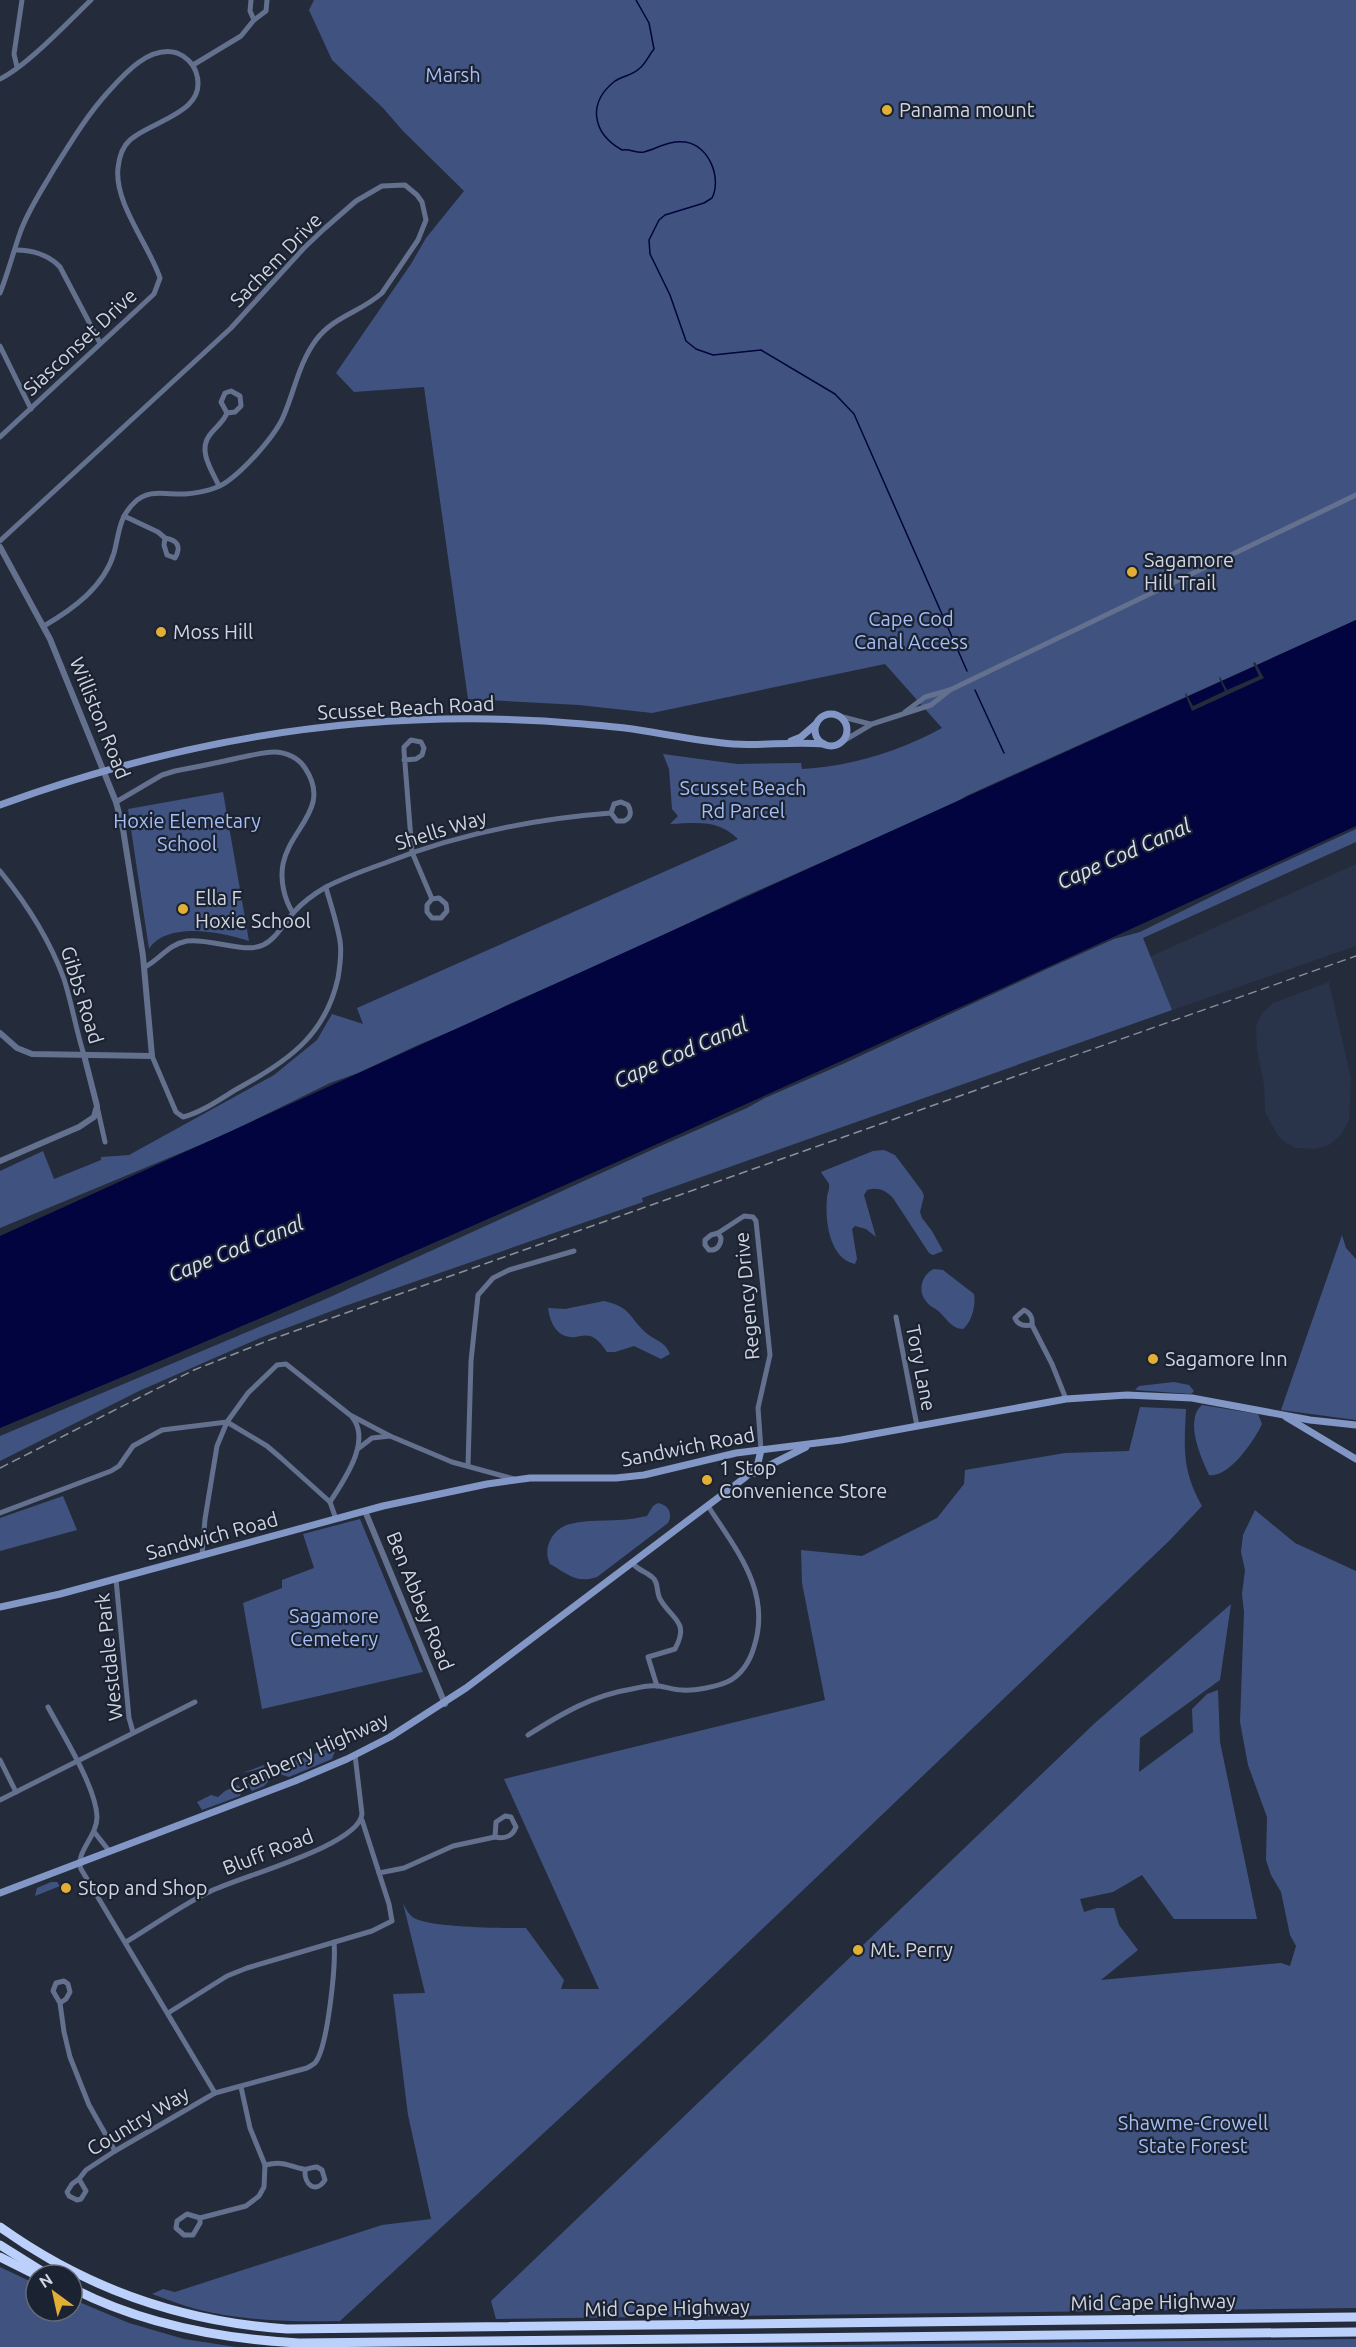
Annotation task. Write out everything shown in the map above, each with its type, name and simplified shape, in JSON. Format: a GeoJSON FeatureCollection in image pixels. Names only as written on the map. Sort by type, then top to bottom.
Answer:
{"type":"FeatureCollection","features":[{"type":"Feature","properties":{"kind":"highway","name":"Mid Cape Highway"},"geometry":{"type":"LineString","coordinates":[[0,2227],[62,2267],[141,2301],[203,2318],[287,2329],[1356,2317]]}},
{"type":"Feature","properties":{"kind":"highway"},"geometry":{"type":"LineString","coordinates":[[0,2245],[29,2263]]}},
{"type":"Feature","properties":{"kind":"highway"},"geometry":{"type":"LineString","coordinates":[[0,2257],[24,2269]]}},
{"type":"Feature","properties":{"kind":"highway","name":"Mid Cape Highway"},"geometry":{"type":"LineString","coordinates":[[84,2293],[150,2319],[192,2330],[256,2340],[309,2343],[1356,2332]]}},
{"type":"Feature","properties":{"kind":"highway"},"geometry":{"type":"LineString","coordinates":[[84,2295],[103,2301]]}},
{"type":"Feature","properties":{"kind":"main road","name":"Scusset Beach Road"},"geometry":{"type":"LineString","coordinates":[[786,743],[801,737],[825,715],[839,716]]}},
{"type":"Feature","properties":{"kind":"main road"},"geometry":{"type":"LineString","coordinates":[[839,716],[846,729],[846,734],[840,743]]}},
{"type":"Feature","properties":{"kind":"main road","name":"Scusset Beach Road"},"geometry":{"type":"LineString","coordinates":[[0,805],[104,770],[186,749],[249,737],[400,720],[465,719],[552,722],[617,727],[734,744],[786,743],[832,746],[840,743]]}},
{"type":"Feature","properties":{"kind":"main road"},"geometry":{"type":"LineString","coordinates":[[816,724],[817,738],[824,744]]}},
{"type":"Feature","properties":{"kind":"main road","name":"Sandwich Road"},"geometry":{"type":"LineString","coordinates":[[0,1607],[42,1599],[365,1511],[514,1479],[636,1476],[663,1472],[728,1455],[817,1444],[1066,1399],[1127,1395],[1163,1396],[1209,1401],[1282,1415],[1356,1425]]}},
{"type":"Feature","properties":{"kind":"main road"},"geometry":{"type":"LineString","coordinates":[[1282,1415],[1356,1459]]}},
{"type":"Feature","properties":{"kind":"main road","name":"Cranberry Highway"},"geometry":{"type":"LineString","coordinates":[[743,1479],[780,1459],[817,1444]]}},
{"type":"Feature","properties":{"kind":"main road","name":"Cranberry Highway"},"geometry":{"type":"LineString","coordinates":[[0,1893],[295,1781],[356,1755],[390,1737],[445,1704],[743,1479],[757,1467],[761,1450]]}},
{"type":"Feature","properties":{"kind":"street"},"geometry":{"type":"LineString","coordinates":[[17,67],[14,54],[22,0]]}},
{"type":"Feature","properties":{"kind":"street"},"geometry":{"type":"LineString","coordinates":[[0,79],[17,67],[91,0]]}},
{"type":"Feature","properties":{"kind":"street"},"geometry":{"type":"LineString","coordinates":[[251,0],[250,11],[254,20]]}},
{"type":"Feature","properties":{"kind":"street"},"geometry":{"type":"LineString","coordinates":[[0,293],[20,233],[35,201],[92,110],[111,89],[140,62],[156,53],[178,54],[193,65],[241,36],[254,20],[266,11],[267,0]]}},
{"type":"Feature","properties":{"kind":"street","name":"Siasconset Drive"},"geometry":{"type":"LineString","coordinates":[[0,437],[154,294],[159,278],[123,200],[117,178],[120,154],[127,142],[135,136],[153,125],[172,118],[191,101],[198,80],[193,65]]}},
{"type":"Feature","properties":{"kind":"street","name":"Sachem Drive"},"geometry":{"type":"LineString","coordinates":[[0,541],[231,328],[324,229],[372,190],[382,186],[405,185],[417,195],[425,211],[426,220],[418,240],[382,293],[346,314],[318,338],[300,368],[280,422],[239,472],[219,486],[186,494],[148,494],[136,500],[120,523],[111,563],[95,587],[80,603],[44,626]]}},
{"type":"Feature","properties":{"kind":"street"},"geometry":{"type":"LineString","coordinates":[[16,250],[31,251],[51,259],[60,267],[100,343]]}},
{"type":"Feature","properties":{"kind":"street"},"geometry":{"type":"LineString","coordinates":[[0,346],[31,409]]}},
{"type":"Feature","properties":{"kind":"street"},"geometry":{"type":"LineString","coordinates":[[219,486],[204,448],[209,435],[220,425],[227,413],[239,408],[242,400],[240,395],[231,390],[225,393],[222,399],[222,407],[227,413]]}},
{"type":"Feature","properties":{"kind":"street"},"geometry":{"type":"LineString","coordinates":[[904,712],[925,697],[950,690],[1356,495]]}},
{"type":"Feature","properties":{"kind":"street"},"geometry":{"type":"LineString","coordinates":[[124,516],[158,532],[165,538]]}},
{"type":"Feature","properties":{"kind":"street","name":"Williston Road"},"geometry":{"type":"LineString","coordinates":[[0,547],[44,626],[116,802],[123,829],[145,967],[152,1056]]}},
{"type":"Feature","properties":{"kind":"street"},"geometry":{"type":"LineString","coordinates":[[904,712],[931,705],[950,690]]}},
{"type":"Feature","properties":{"kind":"street","name":"Scusset Beach Road"},"geometry":{"type":"LineString","coordinates":[[840,743],[872,724],[904,712]]}},
{"type":"Feature","properties":{"kind":"street"},"geometry":{"type":"LineString","coordinates":[[839,716],[859,723],[872,724]]}},
{"type":"Feature","properties":{"kind":"street"},"geometry":{"type":"LineString","coordinates":[[404,760],[416,759],[422,755],[424,748],[421,742],[414,739],[405,744],[404,760],[412,852],[432,899]]}},
{"type":"Feature","properties":{"kind":"street"},"geometry":{"type":"LineString","coordinates":[[116,802],[175,771],[272,752],[284,753],[299,761],[310,775],[315,794],[313,806],[283,863],[285,895],[293,913]]}},
{"type":"Feature","properties":{"kind":"street","name":"Shells Way"},"geometry":{"type":"LineString","coordinates":[[145,967],[173,946],[187,941],[214,941],[247,948],[260,946],[272,939],[293,913],[312,896],[412,852],[476,833],[527,822],[611,813]]}},
{"type":"Feature","properties":{"kind":"street","name":"Gibbs Road"},"geometry":{"type":"LineString","coordinates":[[0,871],[31,911],[64,979],[105,1142]]}},
{"type":"Feature","properties":{"kind":"street"},"geometry":{"type":"LineString","coordinates":[[0,1033],[17,1048],[32,1054],[152,1056],[176,1112],[180,1117],[187,1116],[278,1065],[302,1046],[318,1025],[333,995],[340,961],[340,942],[326,888]]}},
{"type":"Feature","properties":{"kind":"street"},"geometry":{"type":"LineString","coordinates":[[0,1161],[90,1121],[97,1106]]}},
{"type":"Feature","properties":{"kind":"street","name":"Regency Drive"},"geometry":{"type":"LineString","coordinates":[[718,1233],[744,1216],[753,1217],[756,1221],[770,1355],[758,1408],[761,1450]]}},
{"type":"Feature","properties":{"kind":"street"},"geometry":{"type":"LineString","coordinates":[[468,1466],[471,1361],[478,1295],[494,1278],[509,1270],[574,1251]]}},
{"type":"Feature","properties":{"kind":"street","name":"Tory Lane"},"geometry":{"type":"LineString","coordinates":[[896,1317],[917,1426]]}},
{"type":"Feature","properties":{"kind":"street"},"geometry":{"type":"LineString","coordinates":[[1032,1325],[1052,1364],[1066,1399]]}},
{"type":"Feature","properties":{"kind":"street"},"geometry":{"type":"LineString","coordinates":[[202,1556],[212,1465],[227,1422],[265,1374],[280,1364],[286,1364],[297,1372],[350,1415],[390,1436],[432,1455],[514,1479]]}},
{"type":"Feature","properties":{"kind":"street"},"geometry":{"type":"LineString","coordinates":[[350,1415],[358,1430],[359,1448]]}},
{"type":"Feature","properties":{"kind":"street"},"geometry":{"type":"LineString","coordinates":[[0,1513],[111,1471],[119,1466],[133,1446],[162,1430],[227,1422],[267,1446],[330,1502],[336,1519]]}},
{"type":"Feature","properties":{"kind":"street"},"geometry":{"type":"LineString","coordinates":[[330,1502],[359,1448],[372,1438],[390,1436]]}},
{"type":"Feature","properties":{"kind":"street"},"geometry":{"type":"LineString","coordinates":[[528,1735],[585,1701],[631,1689],[657,1686],[683,1691],[727,1682],[739,1674],[747,1663],[759,1631],[759,1601],[750,1574],[708,1506]]}},
{"type":"Feature","properties":{"kind":"street","name":"Ben Abbey Road"},"geometry":{"type":"LineString","coordinates":[[365,1511],[445,1704]]}},
{"type":"Feature","properties":{"kind":"street"},"geometry":{"type":"LineString","coordinates":[[632,1563],[639,1571],[657,1582],[658,1596],[665,1607],[677,1618],[681,1628],[681,1638],[675,1649],[648,1657],[657,1686]]}},
{"type":"Feature","properties":{"kind":"street","name":"Westdale Park"},"geometry":{"type":"LineString","coordinates":[[116,1579],[129,1718],[133,1731]]}},
{"type":"Feature","properties":{"kind":"street"},"geometry":{"type":"LineString","coordinates":[[0,1800],[133,1731],[195,1702]]}},
{"type":"Feature","properties":{"kind":"street"},"geometry":{"type":"LineString","coordinates":[[48,1707],[95,1804],[97,1822],[79,1863],[103,1909],[126,1942],[215,2093]]}},
{"type":"Feature","properties":{"kind":"street"},"geometry":{"type":"LineString","coordinates":[[168,2013],[227,1976],[372,1931],[392,1921],[389,1904],[362,1820],[356,1755]]}},
{"type":"Feature","properties":{"kind":"street"},"geometry":{"type":"LineString","coordinates":[[0,1760],[16,1792]]}},
{"type":"Feature","properties":{"kind":"street"},"geometry":{"type":"LineString","coordinates":[[379,1873],[404,1868],[453,1846],[495,1837],[506,1837],[514,1832],[516,1827],[511,1818],[506,1816],[496,1822],[495,1837]]}},
{"type":"Feature","properties":{"kind":"street","name":"Bluff Road"},"geometry":{"type":"LineString","coordinates":[[126,1942],[210,1891],[336,1841],[349,1833],[362,1820]]}},
{"type":"Feature","properties":{"kind":"street"},"geometry":{"type":"LineString","coordinates":[[94,1833],[110,1852]]}},
{"type":"Feature","properties":{"kind":"street","name":"Country Way"},"geometry":{"type":"LineString","coordinates":[[80,2179],[86,2170],[114,2151],[215,2093],[307,2068],[315,2062],[323,2039],[331,1997],[336,1962],[334,1942]]}},
{"type":"Feature","properties":{"kind":"street"},"geometry":{"type":"LineString","coordinates":[[60,2003],[70,2057],[93,2113],[114,2151]]}},
{"type":"Feature","properties":{"kind":"street"},"geometry":{"type":"LineString","coordinates":[[200,2218],[200,2223],[193,2235],[183,2235],[177,2228],[177,2221],[187,2214],[200,2218],[246,2206],[260,2196],[264,2187],[265,2165],[247,2120],[241,2087]]}},
{"type":"Feature","properties":{"kind":"street"},"geometry":{"type":"LineString","coordinates":[[265,2165],[279,2162],[292,2164],[305,2170]]}},
{"type":"Feature","properties":{"kind":"shaded area"},"geometry":{"type":"Polygon","coordinates":[[[1356,864],[1356,946],[1167,1012],[1138,962],[1356,864]]]}},
{"type":"Feature","properties":{"kind":"shaded area"},"geometry":{"type":"Polygon","coordinates":[[[1329,982],[1351,1078],[1349,1121],[1340,1136],[1329,1145],[1316,1149],[1296,1148],[1278,1136],[1265,1112],[1264,1085],[1257,1051],[1256,1026],[1262,1013],[1273,1003],[1329,982]]]}},
{"type":"Feature","properties":{"kind":"green space"},"geometry":{"type":"Polygon","coordinates":[[[314,0],[1356,0],[1356,620],[741,898],[478,1020],[330,1083],[224,1135],[0,1228],[0,1171],[43,1151],[54,1179],[101,1160],[101,1157],[129,1155],[274,1075],[317,1040],[332,1014],[363,1024],[357,1008],[738,839],[715,825],[670,824],[678,816],[672,809],[669,769],[663,754],[737,764],[801,763],[802,769],[839,765],[892,751],[942,728],[885,664],[652,713],[579,705],[468,699],[424,387],[354,392],[336,373],[411,264],[426,238],[464,191],[383,108],[332,60],[309,10],[314,0]]]}},
{"type":"Feature","properties":{"kind":"green space","name":"Hoxie Elemetary School"},"geometry":{"type":"Polygon","coordinates":[[[223,792],[249,941],[210,932],[181,932],[157,940],[149,949],[128,809],[223,792]]]}},
{"type":"Feature","properties":{"kind":"green space"},"geometry":{"type":"Polygon","coordinates":[[[1356,829],[1356,842],[1143,938],[1172,1010],[642,1198],[643,1202],[260,1338],[139,1391],[0,1461],[0,1436],[330,1297],[1047,969],[1114,939],[1140,932],[1356,829]]]}},
{"type":"Feature","properties":{"kind":"green space"},"geometry":{"type":"Polygon","coordinates":[[[884,1150],[895,1155],[922,1191],[924,1196],[920,1212],[922,1218],[943,1251],[933,1255],[929,1253],[893,1198],[881,1190],[871,1189],[867,1190],[864,1195],[876,1237],[866,1229],[855,1226],[852,1229],[857,1259],[855,1264],[839,1254],[830,1237],[827,1217],[829,1184],[821,1172],[873,1151],[884,1150]]]}},
{"type":"Feature","properties":{"kind":"green space"},"geometry":{"type":"Polygon","coordinates":[[[1342,1235],[1346,1248],[1356,1259],[1356,1420],[1281,1410],[1342,1235]]]}},
{"type":"Feature","properties":{"kind":"green space"},"geometry":{"type":"Polygon","coordinates":[[[934,1269],[943,1270],[974,1294],[973,1313],[963,1329],[952,1325],[923,1297],[922,1283],[926,1275],[934,1269]]]}},
{"type":"Feature","properties":{"kind":"green space"},"geometry":{"type":"Polygon","coordinates":[[[604,1301],[624,1309],[645,1332],[663,1344],[670,1354],[661,1359],[634,1346],[607,1352],[593,1337],[565,1336],[552,1322],[548,1308],[565,1309],[604,1301]]]}},
{"type":"Feature","properties":{"kind":"green space"},"geometry":{"type":"Polygon","coordinates":[[[1174,1382],[1189,1385],[1194,1391],[1191,1394],[1135,1390],[1139,1386],[1174,1382]]]}},
{"type":"Feature","properties":{"kind":"green space"},"geometry":{"type":"Polygon","coordinates":[[[1202,1405],[1258,1414],[1262,1424],[1240,1457],[1225,1471],[1217,1474],[1209,1475],[1196,1439],[1194,1420],[1202,1405]]]}},
{"type":"Feature","properties":{"kind":"green space"},"geometry":{"type":"Polygon","coordinates":[[[1140,1407],[1186,1409],[1186,1459],[1195,1493],[1202,1506],[1170,1540],[691,1997],[340,2321],[286,2321],[232,2316],[196,2309],[152,2294],[163,2289],[175,2292],[382,2225],[431,2219],[408,2115],[393,1994],[425,1993],[403,1903],[412,1917],[436,1924],[526,1928],[564,1980],[561,1989],[599,1989],[504,1779],[825,1700],[802,1583],[801,1550],[862,1556],[937,1518],[964,1484],[965,1470],[1065,1453],[1129,1451],[1140,1407]]]}},
{"type":"Feature","properties":{"kind":"green space"},"geometry":{"type":"Polygon","coordinates":[[[63,1496],[77,1530],[0,1551],[0,1518],[63,1496]]]}},
{"type":"Feature","properties":{"kind":"green space"},"geometry":{"type":"Polygon","coordinates":[[[658,1503],[669,1510],[668,1523],[597,1577],[578,1579],[550,1564],[548,1545],[554,1534],[564,1526],[578,1522],[624,1520],[647,1516],[653,1506],[658,1503]]]}},
{"type":"Feature","properties":{"kind":"green space","name":"Shawme-Crowell State Forest"},"geometry":{"type":"Polygon","coordinates":[[[1255,1510],[1295,1543],[1356,1571],[1356,2308],[496,2319],[491,2301],[1095,1723],[1231,1604],[1220,1680],[1140,1738],[1139,1772],[1193,1732],[1192,1709],[1207,1694],[1218,1690],[1220,1742],[1257,1919],[1174,1919],[1142,1875],[1113,1892],[1080,1899],[1084,1912],[1097,1908],[1114,1908],[1119,1925],[1138,1950],[1101,1980],[1281,1963],[1290,1966],[1296,1946],[1290,1935],[1281,1892],[1271,1875],[1266,1860],[1267,1817],[1248,1765],[1240,1722],[1244,1612],[1242,1594],[1245,1570],[1241,1552],[1243,1535],[1255,1510]]]}},
{"type":"Feature","properties":{"kind":"green space","name":"Sagamore Cemetery"},"geometry":{"type":"Polygon","coordinates":[[[360,1519],[423,1672],[262,1709],[243,1603],[282,1588],[282,1580],[314,1568],[303,1534],[360,1519]]]}},
{"type":"Feature","properties":{"kind":"green space"},"geometry":{"type":"Polygon","coordinates":[[[333,1742],[336,1748],[332,1759],[289,1777],[279,1774],[278,1767],[325,1750],[326,1743],[333,1742]]]}},
{"type":"Feature","properties":{"kind":"green space"},"geometry":{"type":"Polygon","coordinates":[[[264,1765],[268,1782],[252,1791],[247,1784],[262,1777],[260,1769],[242,1773],[264,1765]]]}},
{"type":"Feature","properties":{"kind":"green space"},"geometry":{"type":"Polygon","coordinates":[[[238,1785],[242,1789],[240,1796],[202,1810],[197,1802],[211,1795],[218,1797],[238,1785]]]}},
{"type":"Feature","properties":{"kind":"green space"},"geometry":{"type":"Polygon","coordinates":[[[57,1882],[60,1886],[35,1896],[37,1888],[57,1882]]]}},
{"type":"Feature","properties":{"kind":"green space"},"geometry":{"type":"Polygon","coordinates":[[[0,2267],[24,2278],[24,2323],[84,2323],[84,2304],[129,2323],[184,2339],[236,2347],[0,2347],[0,2267]]]}},
{"type":"Feature","properties":{"kind":"green space"},"geometry":{"type":"Polygon","coordinates":[[[1356,2339],[1356,2347],[670,2347],[1356,2339]]]}},
{"type":"Feature","properties":{"kind":"water","name":"Cape Cod Canal"},"geometry":{"type":"Polygon","coordinates":[[[1356,620],[1356,826],[511,1209],[0,1428],[0,1236],[1356,620]]]}},
{"type":"Feature","properties":{"kind":"pier"},"geometry":{"type":"Polygon","coordinates":[[[1255,662],[1264,678],[1192,711],[1186,693],[1193,706],[1225,691],[1220,677],[1227,690],[1259,676],[1253,663],[1255,662]]]}},
{"type":"Feature","properties":{"kind":"waterway"},"geometry":{"type":"LineString","coordinates":[[636,0],[649,23],[654,49],[637,70],[615,81],[606,90],[600,99],[597,117],[604,135],[622,150],[641,152],[669,143],[685,142],[701,149],[711,164],[715,181],[712,198],[704,203],[665,215],[659,220],[649,240],[650,254],[670,295],[686,341],[696,349],[713,355],[761,350],[835,394],[854,414],[967,671]]}},
{"type":"Feature","properties":{"kind":"waterway"},"geometry":{"type":"LineString","coordinates":[[975,690],[1004,753]]}},
{"type":"Feature","properties":{"kind":"railway"},"geometry":{"type":"LineString","coordinates":[[0,1468],[194,1370],[272,1339],[1356,956]]}},
{"type":"Feature","properties":{"kind":"place","name":"Panama mount"},"geometry":{"type":"Point","coordinates":[887,110]}},
{"type":"Feature","properties":{"kind":"place","name":"Sagamore Hill Trail"},"geometry":{"type":"Point","coordinates":[1132,572]}},
{"type":"Feature","properties":{"kind":"place","name":"Moss Hill"},"geometry":{"type":"Point","coordinates":[161,632]}},
{"type":"Feature","properties":{"kind":"place","name":"Ella F Hoxie School"},"geometry":{"type":"Point","coordinates":[183,909]}},
{"type":"Feature","properties":{"kind":"place","name":"Sagamore Inn"},"geometry":{"type":"Point","coordinates":[1153,1359]}},
{"type":"Feature","properties":{"kind":"place","name":"1 Stop Convenience Store"},"geometry":{"type":"Point","coordinates":[707,1480]}},
{"type":"Feature","properties":{"kind":"place","name":"Stop and Shop"},"geometry":{"type":"Point","coordinates":[66,1888]}},
{"type":"Feature","properties":{"kind":"place","name":"Mt. Perry"},"geometry":{"type":"Point","coordinates":[858,1950]}},
{"type":"Feature","properties":{"kind":"park label","name":"Marsh"},"geometry":{"type":"Point","coordinates":[453,75]}},
{"type":"Feature","properties":{"kind":"park label","name":"Cape Cod Canal Access"},"geometry":{"type":"Point","coordinates":[911,630]}},
{"type":"Feature","properties":{"kind":"park label","name":"Scusset Beach Rd Parcel"},"geometry":{"type":"Point","coordinates":[743,800]}}]}
